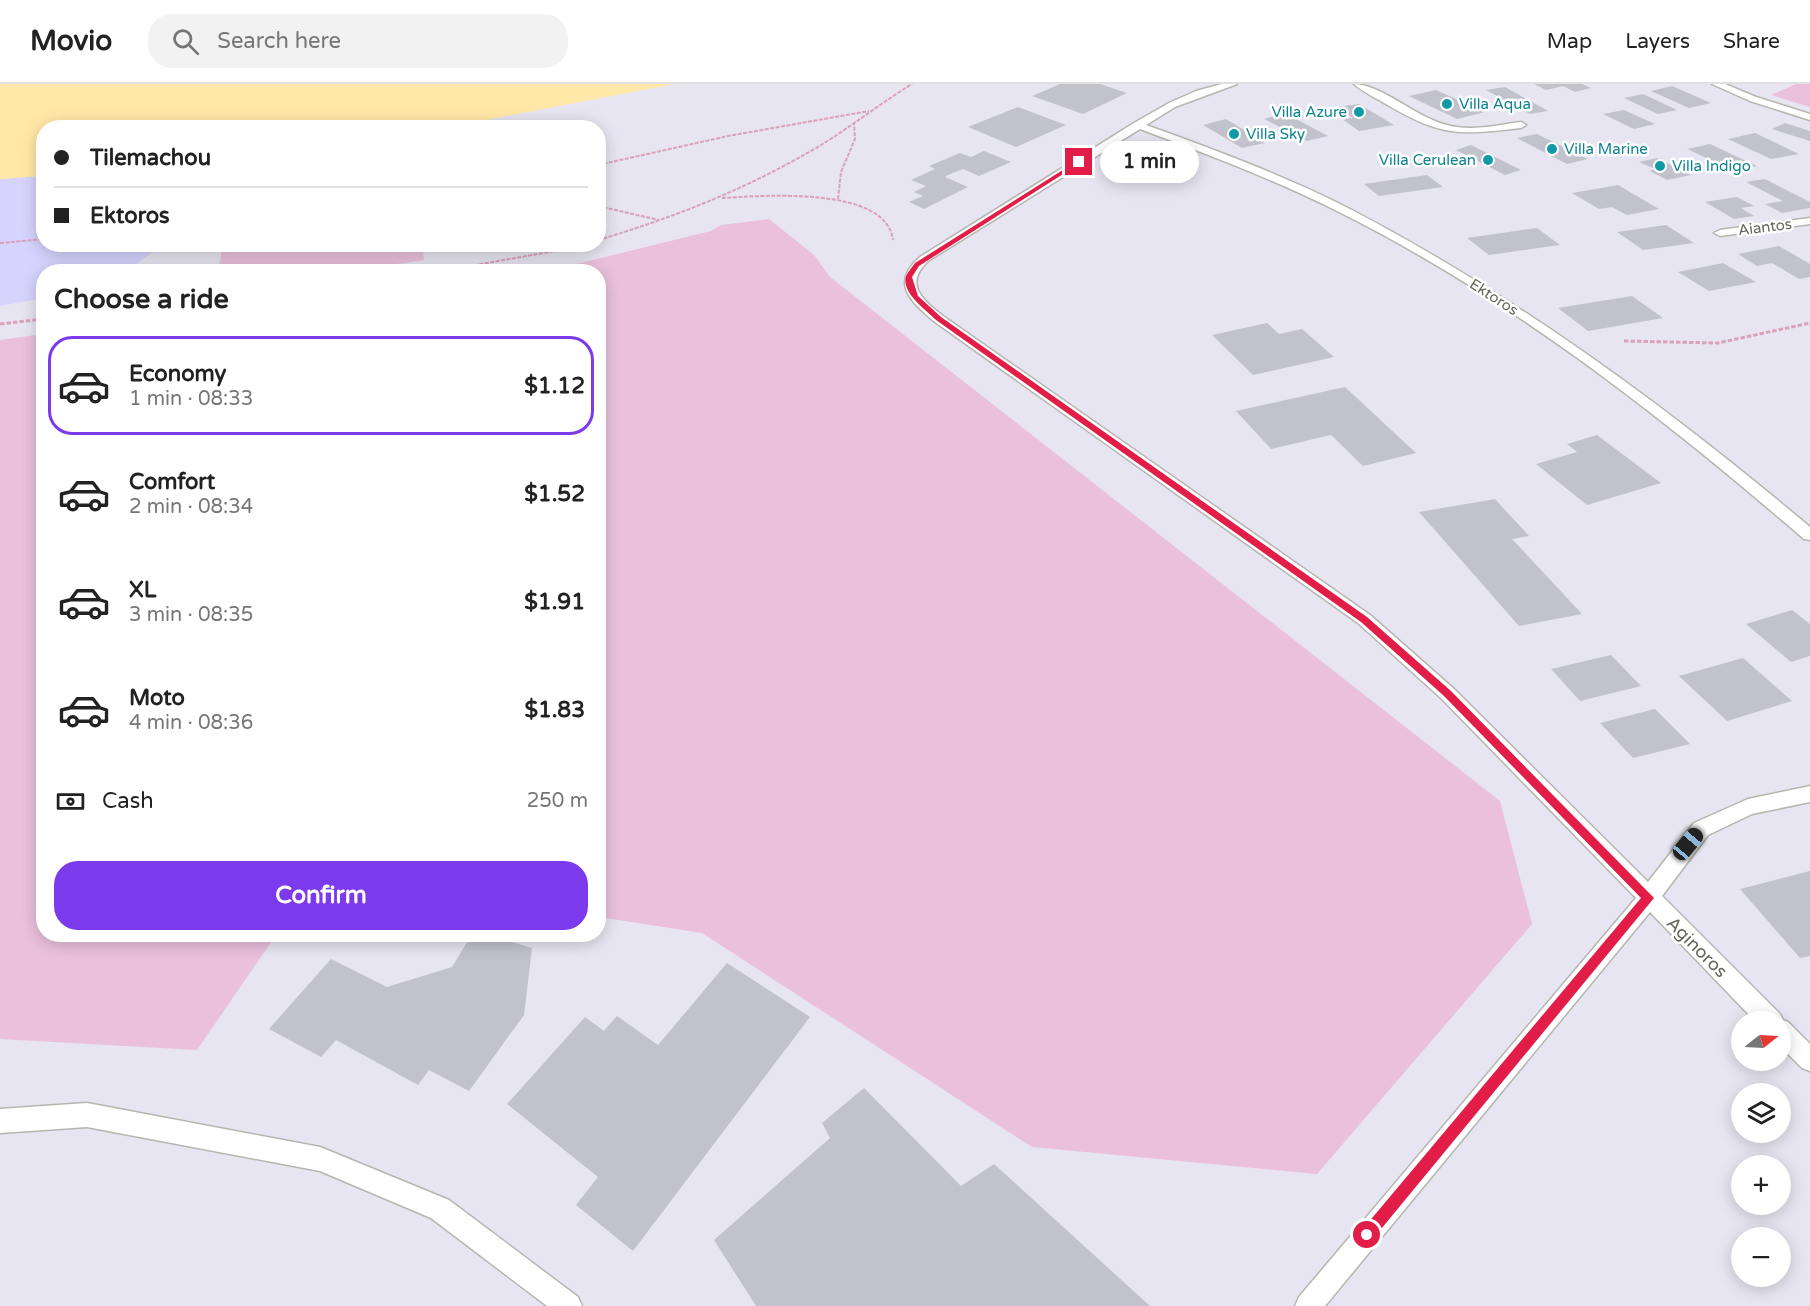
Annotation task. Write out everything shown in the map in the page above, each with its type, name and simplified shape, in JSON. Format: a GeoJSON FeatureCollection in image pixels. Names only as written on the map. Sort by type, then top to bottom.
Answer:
{"type":"FeatureCollection","features":[{"type":"Feature","properties":{"kind":"street"},"geometry":{"type":"LineString","coordinates":[[924,259],[1137,125],[1184,99],[1232,84]]}},
{"type":"Feature","properties":{"kind":"street"},"geometry":{"type":"LineString","coordinates":[[1359,84],[1439,127],[1478,130],[1521,124]]}},
{"type":"Feature","properties":{"kind":"street"},"geometry":{"type":"LineString","coordinates":[[1717,84],[1753,99],[1810,117]]}},
{"type":"Feature","properties":{"kind":"street","name":"Ektoros"},"geometry":{"type":"LineString","coordinates":[[1137,125],[1269,176],[1456,273],[1508,305],[1681,429],[1810,536]]}},
{"type":"Feature","properties":{"kind":"street","name":"Aiantos"},"geometry":{"type":"LineString","coordinates":[[1720,233],[1810,221]]}},
{"type":"Feature","properties":{"kind":"street","name":"Aginoros"},"geometry":{"type":"LineString","coordinates":[[924,259],[911,271],[910,286],[915,297],[939,319],[1364,620],[1448,694],[1761,1011]]}},
{"type":"Feature","properties":{"kind":"street"},"geometry":{"type":"LineString","coordinates":[[1308,1306],[1648,898],[1701,829],[1748,807],[1810,794]]}},
{"type":"Feature","properties":{"kind":"street"},"geometry":{"type":"LineString","coordinates":[[1791,1041],[1810,1060]]}},
{"type":"Feature","properties":{"kind":"street"},"geometry":{"type":"LineString","coordinates":[[0,1120],[87,1115],[320,1159],[440,1209],[569,1306]]}},
{"type":"Feature","properties":{"kind":"path"},"geometry":{"type":"LineString","coordinates":[[606,237],[661,220],[718,198],[809,153],[912,84]]}},
{"type":"Feature","properties":{"kind":"path"},"geometry":{"type":"LineString","coordinates":[[606,163],[728,136],[870,111]]}},
{"type":"Feature","properties":{"kind":"path"},"geometry":{"type":"LineString","coordinates":[[838,199],[839,180],[856,144],[857,134],[854,124]]}},
{"type":"Feature","properties":{"kind":"path"},"geometry":{"type":"LineString","coordinates":[[718,198],[771,196],[838,199],[886,220],[892,229],[893,240],[924,259]]}},
{"type":"Feature","properties":{"kind":"path"},"geometry":{"type":"LineString","coordinates":[[606,208],[661,220]]}},
{"type":"Feature","properties":{"kind":"path"},"geometry":{"type":"LineString","coordinates":[[0,243],[36,240]]}},
{"type":"Feature","properties":{"kind":"path"},"geometry":{"type":"LineString","coordinates":[[481,264],[548,252]]}},
{"type":"Feature","properties":{"kind":"path"},"geometry":{"type":"LineString","coordinates":[[0,324],[36,321]]}},
{"type":"Feature","properties":{"kind":"path"},"geometry":{"type":"LineString","coordinates":[[1561,343],[1603,340],[1718,344],[1810,323]]}},
{"type":"Feature","properties":{"kind":"shaded area"},"geometry":{"type":"Polygon","coordinates":[[[0,84],[675,84],[486,120],[36,120],[36,176],[0,179],[0,84]]]}},
{"type":"Feature","properties":{"kind":"shaded area"},"geometry":{"type":"Polygon","coordinates":[[[1796,84],[1810,84],[1810,107],[1771,95],[1796,84]]]}},
{"type":"Feature","properties":{"kind":"shaded area"},"geometry":{"type":"Polygon","coordinates":[[[769,219],[814,255],[830,277],[1500,801],[1532,924],[1317,1174],[1032,1147],[702,933],[606,918],[606,264],[577,264],[711,231],[721,225],[769,219]]]}},
{"type":"Feature","properties":{"kind":"shaded area"},"geometry":{"type":"Polygon","coordinates":[[[222,252],[423,252],[424,260],[397,264],[219,264],[222,252]]]}},
{"type":"Feature","properties":{"kind":"shaded area"},"geometry":{"type":"Polygon","coordinates":[[[36,335],[36,942],[271,942],[197,1050],[0,1039],[0,340],[36,335]]]}},
{"type":"Feature","properties":{"kind":"sand"},"geometry":{"type":"Polygon","coordinates":[[[36,176],[36,252],[153,252],[136,264],[36,264],[36,299],[0,306],[0,179],[36,176]]]}},
{"type":"Feature","properties":{"kind":"building"},"geometry":{"type":"Polygon","coordinates":[[[1060,84],[1100,84],[1127,93],[1083,114],[1032,96],[1060,84]]]}},
{"type":"Feature","properties":{"kind":"building"},"geometry":{"type":"Polygon","coordinates":[[[1534,84],[1582,84],[1591,88],[1575,92],[1563,86],[1546,90],[1534,84]]]}},
{"type":"Feature","properties":{"kind":"building"},"geometry":{"type":"Polygon","coordinates":[[[1672,86],[1711,103],[1689,108],[1651,91],[1672,86]]]}},
{"type":"Feature","properties":{"kind":"building"},"geometry":{"type":"Polygon","coordinates":[[[1505,87],[1548,111],[1530,114],[1486,90],[1505,87]]]}},
{"type":"Feature","properties":{"kind":"building","name":"Villa Aqua"},"geometry":{"type":"Polygon","coordinates":[[[1436,90],[1485,112],[1457,119],[1409,96],[1436,90]]]}},
{"type":"Feature","properties":{"kind":"building"},"geometry":{"type":"Polygon","coordinates":[[[1643,94],[1677,110],[1658,114],[1624,98],[1643,94]]]}},
{"type":"Feature","properties":{"kind":"building","name":"Villa Azure"},"geometry":{"type":"Polygon","coordinates":[[[1359,104],[1394,125],[1359,131],[1342,119],[1353,118],[1337,107],[1359,104]]]}},
{"type":"Feature","properties":{"kind":"building"},"geometry":{"type":"Polygon","coordinates":[[[1018,107],[1066,125],[1016,147],[968,127],[1018,107]]]}},
{"type":"Feature","properties":{"kind":"building"},"geometry":{"type":"Polygon","coordinates":[[[1624,110],[1655,124],[1634,129],[1603,114],[1624,110]]]}},
{"type":"Feature","properties":{"kind":"building"},"geometry":{"type":"Polygon","coordinates":[[[1285,113],[1328,136],[1307,141],[1264,119],[1285,113]]]}},
{"type":"Feature","properties":{"kind":"building","name":"Villa Sky"},"geometry":{"type":"Polygon","coordinates":[[[1226,119],[1265,143],[1242,148],[1203,125],[1226,119]]]}},
{"type":"Feature","properties":{"kind":"building"},"geometry":{"type":"Polygon","coordinates":[[[1785,123],[1810,131],[1810,141],[1772,129],[1785,123]]]}},
{"type":"Feature","properties":{"kind":"building"},"geometry":{"type":"Polygon","coordinates":[[[1755,133],[1799,154],[1771,159],[1728,139],[1755,133]]]}},
{"type":"Feature","properties":{"kind":"building","name":"Villa Marine"},"geometry":{"type":"Polygon","coordinates":[[[1537,134],[1588,159],[1567,164],[1517,138],[1537,134]]]}},
{"type":"Feature","properties":{"kind":"building"},"geometry":{"type":"Polygon","coordinates":[[[1710,144],[1757,166],[1734,171],[1687,149],[1710,144]]]}},
{"type":"Feature","properties":{"kind":"building","name":"Villa Cerulean"},"geometry":{"type":"Polygon","coordinates":[[[1471,145],[1521,170],[1505,175],[1456,150],[1471,145]]]}},
{"type":"Feature","properties":{"kind":"building"},"geometry":{"type":"Polygon","coordinates":[[[984,151],[1011,162],[979,176],[963,169],[948,175],[945,177],[968,187],[924,209],[909,202],[923,196],[914,192],[926,186],[911,180],[935,169],[929,166],[960,153],[971,157],[984,151]]]}},
{"type":"Feature","properties":{"kind":"building","name":"Villa Indigo"},"geometry":{"type":"Polygon","coordinates":[[[1657,158],[1691,175],[1667,180],[1650,171],[1655,169],[1639,162],[1657,158]]]}},
{"type":"Feature","properties":{"kind":"building"},"geometry":{"type":"Polygon","coordinates":[[[1427,175],[1443,187],[1379,196],[1364,184],[1427,175]]]}},
{"type":"Feature","properties":{"kind":"building"},"geometry":{"type":"Polygon","coordinates":[[[1765,179],[1810,202],[1810,208],[1782,213],[1765,204],[1783,201],[1746,182],[1765,179]]]}},
{"type":"Feature","properties":{"kind":"building"},"geometry":{"type":"Polygon","coordinates":[[[1618,185],[1659,209],[1627,215],[1612,207],[1599,209],[1572,193],[1618,185]]]}},
{"type":"Feature","properties":{"kind":"building"},"geometry":{"type":"Polygon","coordinates":[[[1737,197],[1754,206],[1741,208],[1754,216],[1734,219],[1705,202],[1737,197]]]}},
{"type":"Feature","properties":{"kind":"building"},"geometry":{"type":"Polygon","coordinates":[[[1666,225],[1694,243],[1643,250],[1617,232],[1666,225]]]}},
{"type":"Feature","properties":{"kind":"building"},"geometry":{"type":"Polygon","coordinates":[[[1537,228],[1560,245],[1489,255],[1467,238],[1537,228]]]}},
{"type":"Feature","properties":{"kind":"building"},"geometry":{"type":"Polygon","coordinates":[[[1779,246],[1810,264],[1810,277],[1799,279],[1772,263],[1757,266],[1738,254],[1779,246]]]}},
{"type":"Feature","properties":{"kind":"building"},"geometry":{"type":"Polygon","coordinates":[[[1723,263],[1756,282],[1709,291],[1678,272],[1723,263]]]}},
{"type":"Feature","properties":{"kind":"building"},"geometry":{"type":"Polygon","coordinates":[[[1632,296],[1663,318],[1588,331],[1558,308],[1632,296]]]}},
{"type":"Feature","properties":{"kind":"building"},"geometry":{"type":"Polygon","coordinates":[[[1267,323],[1279,334],[1302,329],[1334,357],[1253,375],[1212,335],[1267,323]]]}},
{"type":"Feature","properties":{"kind":"building"},"geometry":{"type":"Polygon","coordinates":[[[1345,387],[1416,453],[1363,466],[1331,435],[1271,449],[1236,411],[1345,387]]]}},
{"type":"Feature","properties":{"kind":"building"},"geometry":{"type":"Polygon","coordinates":[[[1597,435],[1661,483],[1587,505],[1536,464],[1577,452],[1567,444],[1597,435]]]}},
{"type":"Feature","properties":{"kind":"building"},"geometry":{"type":"Polygon","coordinates":[[[1495,499],[1529,536],[1512,539],[1582,614],[1519,626],[1419,512],[1495,499]]]}},
{"type":"Feature","properties":{"kind":"building"},"geometry":{"type":"Polygon","coordinates":[[[1792,610],[1810,624],[1810,656],[1791,662],[1746,624],[1792,610]]]}},
{"type":"Feature","properties":{"kind":"building"},"geometry":{"type":"Polygon","coordinates":[[[1611,655],[1641,686],[1580,701],[1551,669],[1611,655]]]}},
{"type":"Feature","properties":{"kind":"building"},"geometry":{"type":"Polygon","coordinates":[[[1743,658],[1792,701],[1727,721],[1679,676],[1743,658]]]}},
{"type":"Feature","properties":{"kind":"building"},"geometry":{"type":"Polygon","coordinates":[[[1655,709],[1690,744],[1633,758],[1600,723],[1655,709]]]}},
{"type":"Feature","properties":{"kind":"building"},"geometry":{"type":"Polygon","coordinates":[[[1810,871],[1810,956],[1800,958],[1740,889],[1810,871]]]}},
{"type":"Feature","properties":{"kind":"building"},"geometry":{"type":"Polygon","coordinates":[[[467,942],[512,942],[532,948],[524,1015],[469,1091],[429,1070],[418,1085],[336,1040],[321,1057],[269,1029],[331,959],[387,987],[452,967],[467,942]]]}},
{"type":"Feature","properties":{"kind":"building"},"geometry":{"type":"Polygon","coordinates":[[[727,963],[810,1017],[633,1251],[576,1205],[598,1177],[507,1104],[585,1017],[604,1031],[617,1016],[658,1045],[727,963]]]}},
{"type":"Feature","properties":{"kind":"building"},"geometry":{"type":"Polygon","coordinates":[[[864,1088],[961,1186],[994,1164],[1150,1306],[756,1306],[714,1240],[830,1138],[822,1123],[864,1088]]]}},
{"type":"Feature","properties":{"kind":"place","name":"Villa Aqua"},"geometry":{"type":"Point","coordinates":[1447,104]}},
{"type":"Feature","properties":{"kind":"place","name":"Villa Azure"},"geometry":{"type":"Point","coordinates":[1359,112]}},
{"type":"Feature","properties":{"kind":"place","name":"Villa Sky"},"geometry":{"type":"Point","coordinates":[1234,134]}},
{"type":"Feature","properties":{"kind":"place","name":"Villa Marine"},"geometry":{"type":"Point","coordinates":[1552,149]}},
{"type":"Feature","properties":{"kind":"place","name":"Villa Cerulean"},"geometry":{"type":"Point","coordinates":[1488,160]}},
{"type":"Feature","properties":{"kind":"place","name":"Villa Indigo"},"geometry":{"type":"Point","coordinates":[1660,166]}},
{"type":"Feature","properties":{"kind":"route"},"geometry":{"type":"LineString","coordinates":[[1079,162],[917,264],[909,277],[915,297],[939,319],[1364,620],[1448,694],[1648,898],[1367,1235]]}}]}
